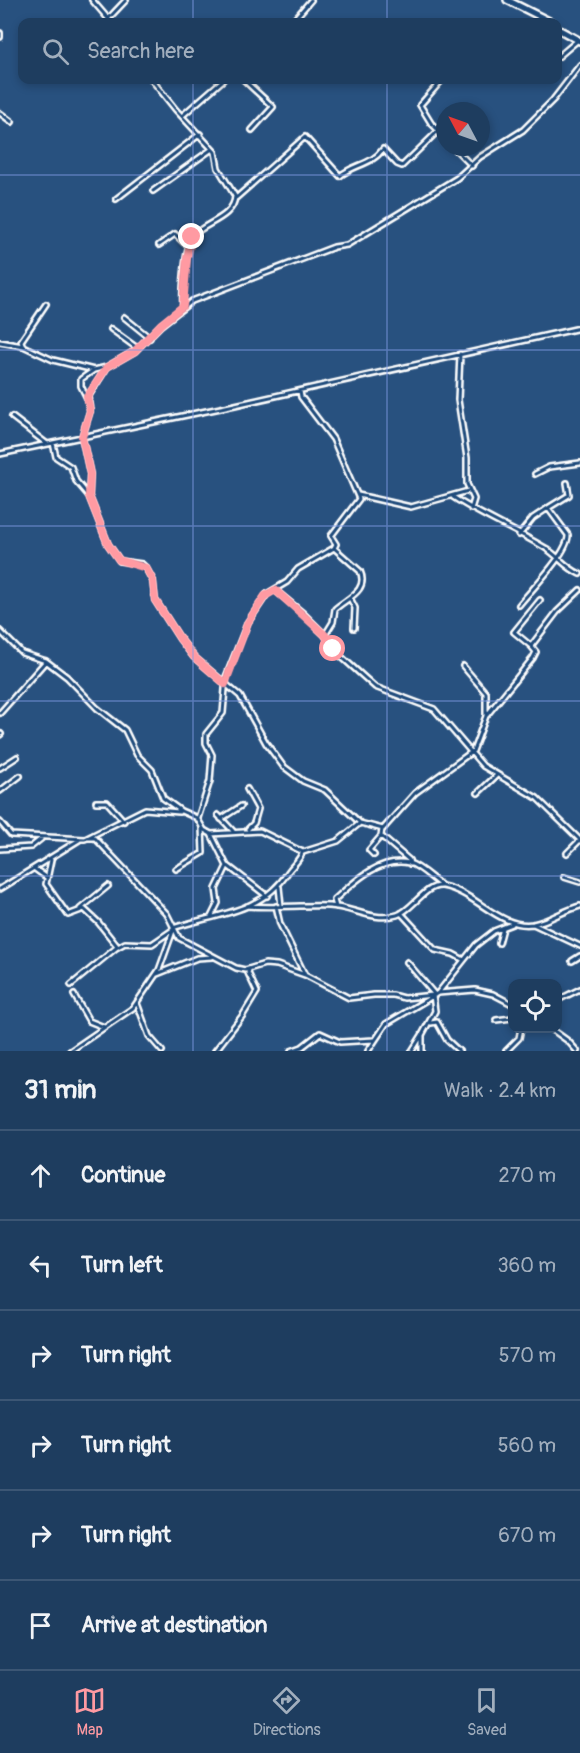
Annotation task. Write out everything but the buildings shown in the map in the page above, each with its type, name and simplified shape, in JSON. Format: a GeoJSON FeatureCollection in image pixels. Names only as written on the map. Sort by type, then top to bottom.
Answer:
{"type":"FeatureCollection","features":[{"type":"Feature","properties":{"kind":"highway"},"geometry":{"type":"LineString","coordinates":[[501,0],[536,18]]}},
{"type":"Feature","properties":{"kind":"highway"},"geometry":{"type":"LineString","coordinates":[[507,0],[543,18]]}},
{"type":"Feature","properties":{"kind":"highway"},"geometry":{"type":"LineString","coordinates":[[562,30],[579,39]]}},
{"type":"Feature","properties":{"kind":"street"},"geometry":{"type":"LineString","coordinates":[[92,0],[107,18]]}},
{"type":"Feature","properties":{"kind":"street"},"geometry":{"type":"LineString","coordinates":[[111,18],[126,0]]}},
{"type":"Feature","properties":{"kind":"street"},"geometry":{"type":"LineString","coordinates":[[295,18],[311,0]]}},
{"type":"Feature","properties":{"kind":"street"},"geometry":{"type":"LineString","coordinates":[[562,54],[579,39]]}},
{"type":"Feature","properties":{"kind":"street"},"geometry":{"type":"LineString","coordinates":[[0,342],[23,346],[53,360],[94,370],[107,367],[139,348],[161,324],[183,306],[207,294],[303,261],[334,247],[347,245],[452,181],[480,157],[525,129],[553,100],[580,65]]}},
{"type":"Feature","properties":{"kind":"street"},"geometry":{"type":"LineString","coordinates":[[155,84],[212,148],[217,156],[218,168],[235,199]]}},
{"type":"Feature","properties":{"kind":"street"},"geometry":{"type":"LineString","coordinates":[[183,116],[219,84]]}},
{"type":"Feature","properties":{"kind":"street"},"geometry":{"type":"LineString","coordinates":[[248,84],[273,107],[252,130]]}},
{"type":"Feature","properties":{"kind":"street"},"geometry":{"type":"LineString","coordinates":[[436,128],[420,105],[438,84]]}},
{"type":"Feature","properties":{"kind":"street"},"geometry":{"type":"LineString","coordinates":[[0,113],[12,122]]}},
{"type":"Feature","properties":{"kind":"street"},"geometry":{"type":"LineString","coordinates":[[183,306],[190,243],[195,234],[211,226],[230,208],[235,199],[305,137],[340,176],[350,167],[376,160],[383,149],[397,164],[402,166],[436,133]]}},
{"type":"Feature","properties":{"kind":"street"},"geometry":{"type":"LineString","coordinates":[[116,199],[200,134]]}},
{"type":"Feature","properties":{"kind":"street"},"geometry":{"type":"LineString","coordinates":[[153,191],[212,148]]}},
{"type":"Feature","properties":{"kind":"street"},"geometry":{"type":"LineString","coordinates":[[462,156],[472,166]]}},
{"type":"Feature","properties":{"kind":"street"},"geometry":{"type":"LineString","coordinates":[[159,245],[175,234],[184,243],[190,243]]}},
{"type":"Feature","properties":{"kind":"street"},"geometry":{"type":"LineString","coordinates":[[23,346],[21,341],[46,304]]}},
{"type":"Feature","properties":{"kind":"street"},"geometry":{"type":"LineString","coordinates":[[124,317],[150,338]]}},
{"type":"Feature","properties":{"kind":"street"},"geometry":{"type":"LineString","coordinates":[[0,454],[300,391],[580,328]]}},
{"type":"Feature","properties":{"kind":"street"},"geometry":{"type":"LineString","coordinates":[[111,329],[134,349],[139,348]]}},
{"type":"Feature","properties":{"kind":"street"},"geometry":{"type":"LineString","coordinates":[[460,354],[458,400],[467,458],[468,491],[473,498],[471,509]]}},
{"type":"Feature","properties":{"kind":"street"},"geometry":{"type":"LineString","coordinates":[[87,400],[107,367]]}},
{"type":"Feature","properties":{"kind":"street"},"geometry":{"type":"LineString","coordinates":[[89,496],[90,474],[82,437],[90,411],[81,381],[94,370]]}},
{"type":"Feature","properties":{"kind":"street"},"geometry":{"type":"LineString","coordinates":[[197,818],[210,781],[212,754],[206,742],[206,734],[223,713],[225,684],[248,622],[265,596],[297,570],[334,548],[336,544],[332,536],[359,499],[333,439],[301,397],[300,391]]}},
{"type":"Feature","properties":{"kind":"street"},"geometry":{"type":"LineString","coordinates":[[12,417],[46,444]]}},
{"type":"Feature","properties":{"kind":"street"},"geometry":{"type":"LineString","coordinates":[[53,443],[56,457],[71,467],[76,482],[89,496],[108,544],[119,560],[146,568],[153,581],[155,600],[180,639],[194,657],[240,696],[266,743],[287,770],[303,781],[325,790],[360,823],[382,829]]}},
{"type":"Feature","properties":{"kind":"street"},"geometry":{"type":"LineString","coordinates":[[536,474],[549,467],[580,463]]}},
{"type":"Feature","properties":{"kind":"street"},"geometry":{"type":"LineString","coordinates":[[519,535],[533,518],[568,495],[567,483]]}},
{"type":"Feature","properties":{"kind":"street"},"geometry":{"type":"LineString","coordinates":[[357,495],[407,507],[453,497],[468,491]]}},
{"type":"Feature","properties":{"kind":"street"},"geometry":{"type":"LineString","coordinates":[[453,497],[559,557],[568,568],[580,574]]}},
{"type":"Feature","properties":{"kind":"street"},"geometry":{"type":"LineString","coordinates":[[519,604],[559,557],[569,536],[548,508]]}},
{"type":"Feature","properties":{"kind":"street"},"geometry":{"type":"LineString","coordinates":[[325,635],[333,622],[334,610],[360,589],[362,574],[334,548]]}},
{"type":"Feature","properties":{"kind":"street"},"geometry":{"type":"LineString","coordinates":[[275,590],[325,635],[335,651],[375,687],[434,710],[471,753],[497,775],[545,804],[580,840],[567,854]]}},
{"type":"Feature","properties":{"kind":"street"},"geometry":{"type":"LineString","coordinates":[[531,646],[557,612],[580,590]]}},
{"type":"Feature","properties":{"kind":"street"},"geometry":{"type":"LineString","coordinates":[[350,598],[355,608],[354,628]]}},
{"type":"Feature","properties":{"kind":"street"},"geometry":{"type":"LineString","coordinates":[[374,855],[370,848],[381,836],[382,829],[415,793],[471,753],[486,716],[533,658],[536,652],[514,632],[540,600]]}},
{"type":"Feature","properties":{"kind":"street"},"geometry":{"type":"LineString","coordinates":[[0,631],[22,653],[46,661],[125,730],[137,755],[152,770],[163,798],[181,811],[197,818],[211,834],[227,866],[267,896]]}},
{"type":"Feature","properties":{"kind":"street"},"geometry":{"type":"LineString","coordinates":[[0,712],[2,705],[46,661]]}},
{"type":"Feature","properties":{"kind":"street"},"geometry":{"type":"LineString","coordinates":[[463,666],[486,693],[486,716]]}},
{"type":"Feature","properties":{"kind":"street"},"geometry":{"type":"LineString","coordinates":[[0,768],[17,757]]}},
{"type":"Feature","properties":{"kind":"street"},"geometry":{"type":"LineString","coordinates":[[478,793],[497,775]]}},
{"type":"Feature","properties":{"kind":"street"},"geometry":{"type":"LineString","coordinates":[[0,791],[20,776]]}},
{"type":"Feature","properties":{"kind":"street"},"geometry":{"type":"LineString","coordinates":[[246,830],[254,823],[258,809],[247,789]]}},
{"type":"Feature","properties":{"kind":"street"},"geometry":{"type":"LineString","coordinates":[[96,802],[107,802],[124,821]]}},
{"type":"Feature","properties":{"kind":"street"},"geometry":{"type":"LineString","coordinates":[[221,819],[241,806]]}},
{"type":"Feature","properties":{"kind":"street"},"geometry":{"type":"LineString","coordinates":[[88,838],[111,824],[124,821],[145,809],[181,811]]}},
{"type":"Feature","properties":{"kind":"street"},"geometry":{"type":"LineString","coordinates":[[218,815],[233,831]]}},
{"type":"Feature","properties":{"kind":"street"},"geometry":{"type":"LineString","coordinates":[[0,822],[11,835],[42,838],[95,838],[169,917],[173,929],[190,946],[236,968],[249,970],[270,964],[304,975],[350,998],[475,990],[493,994],[508,1002]]}},
{"type":"Feature","properties":{"kind":"street"},"geometry":{"type":"LineString","coordinates":[[72,985],[118,947],[129,943],[152,944],[173,929],[227,915],[267,896],[279,886],[302,852],[338,841],[360,823]]}},
{"type":"Feature","properties":{"kind":"street"},"geometry":{"type":"LineString","coordinates":[[176,869],[203,853],[202,826]]}},
{"type":"Feature","properties":{"kind":"street"},"geometry":{"type":"LineString","coordinates":[[211,834],[246,830],[271,834],[302,852]]}},
{"type":"Feature","properties":{"kind":"street"},"geometry":{"type":"LineString","coordinates":[[381,836],[410,860],[410,864],[441,886],[467,895],[512,924]]}},
{"type":"Feature","properties":{"kind":"street"},"geometry":{"type":"LineString","coordinates":[[0,849],[31,847],[42,838]]}},
{"type":"Feature","properties":{"kind":"street"},"geometry":{"type":"LineString","coordinates":[[0,890],[51,860],[80,839]]}},
{"type":"Feature","properties":{"kind":"street"},"geometry":{"type":"LineString","coordinates":[[51,860],[47,877],[48,888],[68,915],[79,910],[108,886]]}},
{"type":"Feature","properties":{"kind":"street"},"geometry":{"type":"LineString","coordinates":[[336,907],[334,900],[353,882],[380,866],[410,864]]}},
{"type":"Feature","properties":{"kind":"street"},"geometry":{"type":"LineString","coordinates":[[210,918],[218,903],[216,889],[227,866]]}},
{"type":"Feature","properties":{"kind":"street"},"geometry":{"type":"LineString","coordinates":[[35,869],[47,877]]}},
{"type":"Feature","properties":{"kind":"street"},"geometry":{"type":"LineString","coordinates":[[564,877],[580,882]]}},
{"type":"Feature","properties":{"kind":"street"},"geometry":{"type":"LineString","coordinates":[[279,886],[280,924],[304,975]]}},
{"type":"Feature","properties":{"kind":"street"},"geometry":{"type":"LineString","coordinates":[[248,906],[336,907],[374,916],[401,913],[432,888],[441,886]]}},
{"type":"Feature","properties":{"kind":"street"},"geometry":{"type":"LineString","coordinates":[[368,1051],[390,1021],[435,994],[476,945],[494,931],[512,924],[533,924],[580,906]]}},
{"type":"Feature","properties":{"kind":"street"},"geometry":{"type":"LineString","coordinates":[[79,910],[84,909],[98,922],[118,947]]}},
{"type":"Feature","properties":{"kind":"street"},"geometry":{"type":"LineString","coordinates":[[401,913],[435,950],[453,954],[464,960]]}},
{"type":"Feature","properties":{"kind":"street"},"geometry":{"type":"LineString","coordinates":[[533,924],[580,946]]}},
{"type":"Feature","properties":{"kind":"street"},"geometry":{"type":"LineString","coordinates":[[499,944],[503,928]]}},
{"type":"Feature","properties":{"kind":"street"},"geometry":{"type":"LineString","coordinates":[[70,1051],[129,1012],[157,974],[166,956],[173,929]]}},
{"type":"Feature","properties":{"kind":"street"},"geometry":{"type":"LineString","coordinates":[[572,961],[580,956]]}},
{"type":"Feature","properties":{"kind":"street"},"geometry":{"type":"LineString","coordinates":[[157,974],[197,958],[214,957]]}},
{"type":"Feature","properties":{"kind":"street"},"geometry":{"type":"LineString","coordinates":[[408,962],[435,994],[435,1011],[412,1051]]}},
{"type":"Feature","properties":{"kind":"street"},"geometry":{"type":"LineString","coordinates":[[215,1051],[243,1015],[257,992],[248,973],[249,970]]}},
{"type":"Feature","properties":{"kind":"street"},"geometry":{"type":"LineString","coordinates":[[562,998],[580,990]]}},
{"type":"Feature","properties":{"kind":"street"},"geometry":{"type":"LineString","coordinates":[[74,995],[89,1022],[95,1026],[106,1027]]}},
{"type":"Feature","properties":{"kind":"street"},"geometry":{"type":"LineString","coordinates":[[137,1002],[149,1036],[162,1051]]}},
{"type":"Feature","properties":{"kind":"street"},"geometry":{"type":"LineString","coordinates":[[496,1020],[508,1019]]}},
{"type":"Feature","properties":{"kind":"street"},"geometry":{"type":"LineString","coordinates":[[429,1023],[437,1022],[447,1041],[459,1051]]}},
{"type":"Feature","properties":{"kind":"street"},"geometry":{"type":"LineString","coordinates":[[291,1051],[302,1047],[322,1033],[340,1042],[350,1043],[375,1039]]}},
{"type":"Feature","properties":{"kind":"street"},"geometry":{"type":"LineString","coordinates":[[506,1051],[519,1038],[520,1033]]}},
{"type":"Feature","properties":{"kind":"street"},"geometry":{"type":"LineString","coordinates":[[556,1033],[577,1051]]}},
{"type":"Feature","properties":{"kind":"street"},"geometry":{"type":"LineString","coordinates":[[422,1035],[422,1051]]}},
{"type":"Feature","properties":{"kind":"route"},"geometry":{"type":"LineString","coordinates":[[192,237],[187,258],[183,306],[161,324],[145,343],[107,367],[87,397],[90,411],[82,437],[90,474],[89,496],[108,544],[119,560],[129,564],[142,564],[146,568],[153,581],[155,600],[180,639],[194,657],[225,684],[226,675],[240,646],[248,622],[268,592],[275,590],[277,594],[303,613],[325,635],[333,649]]}}]}
